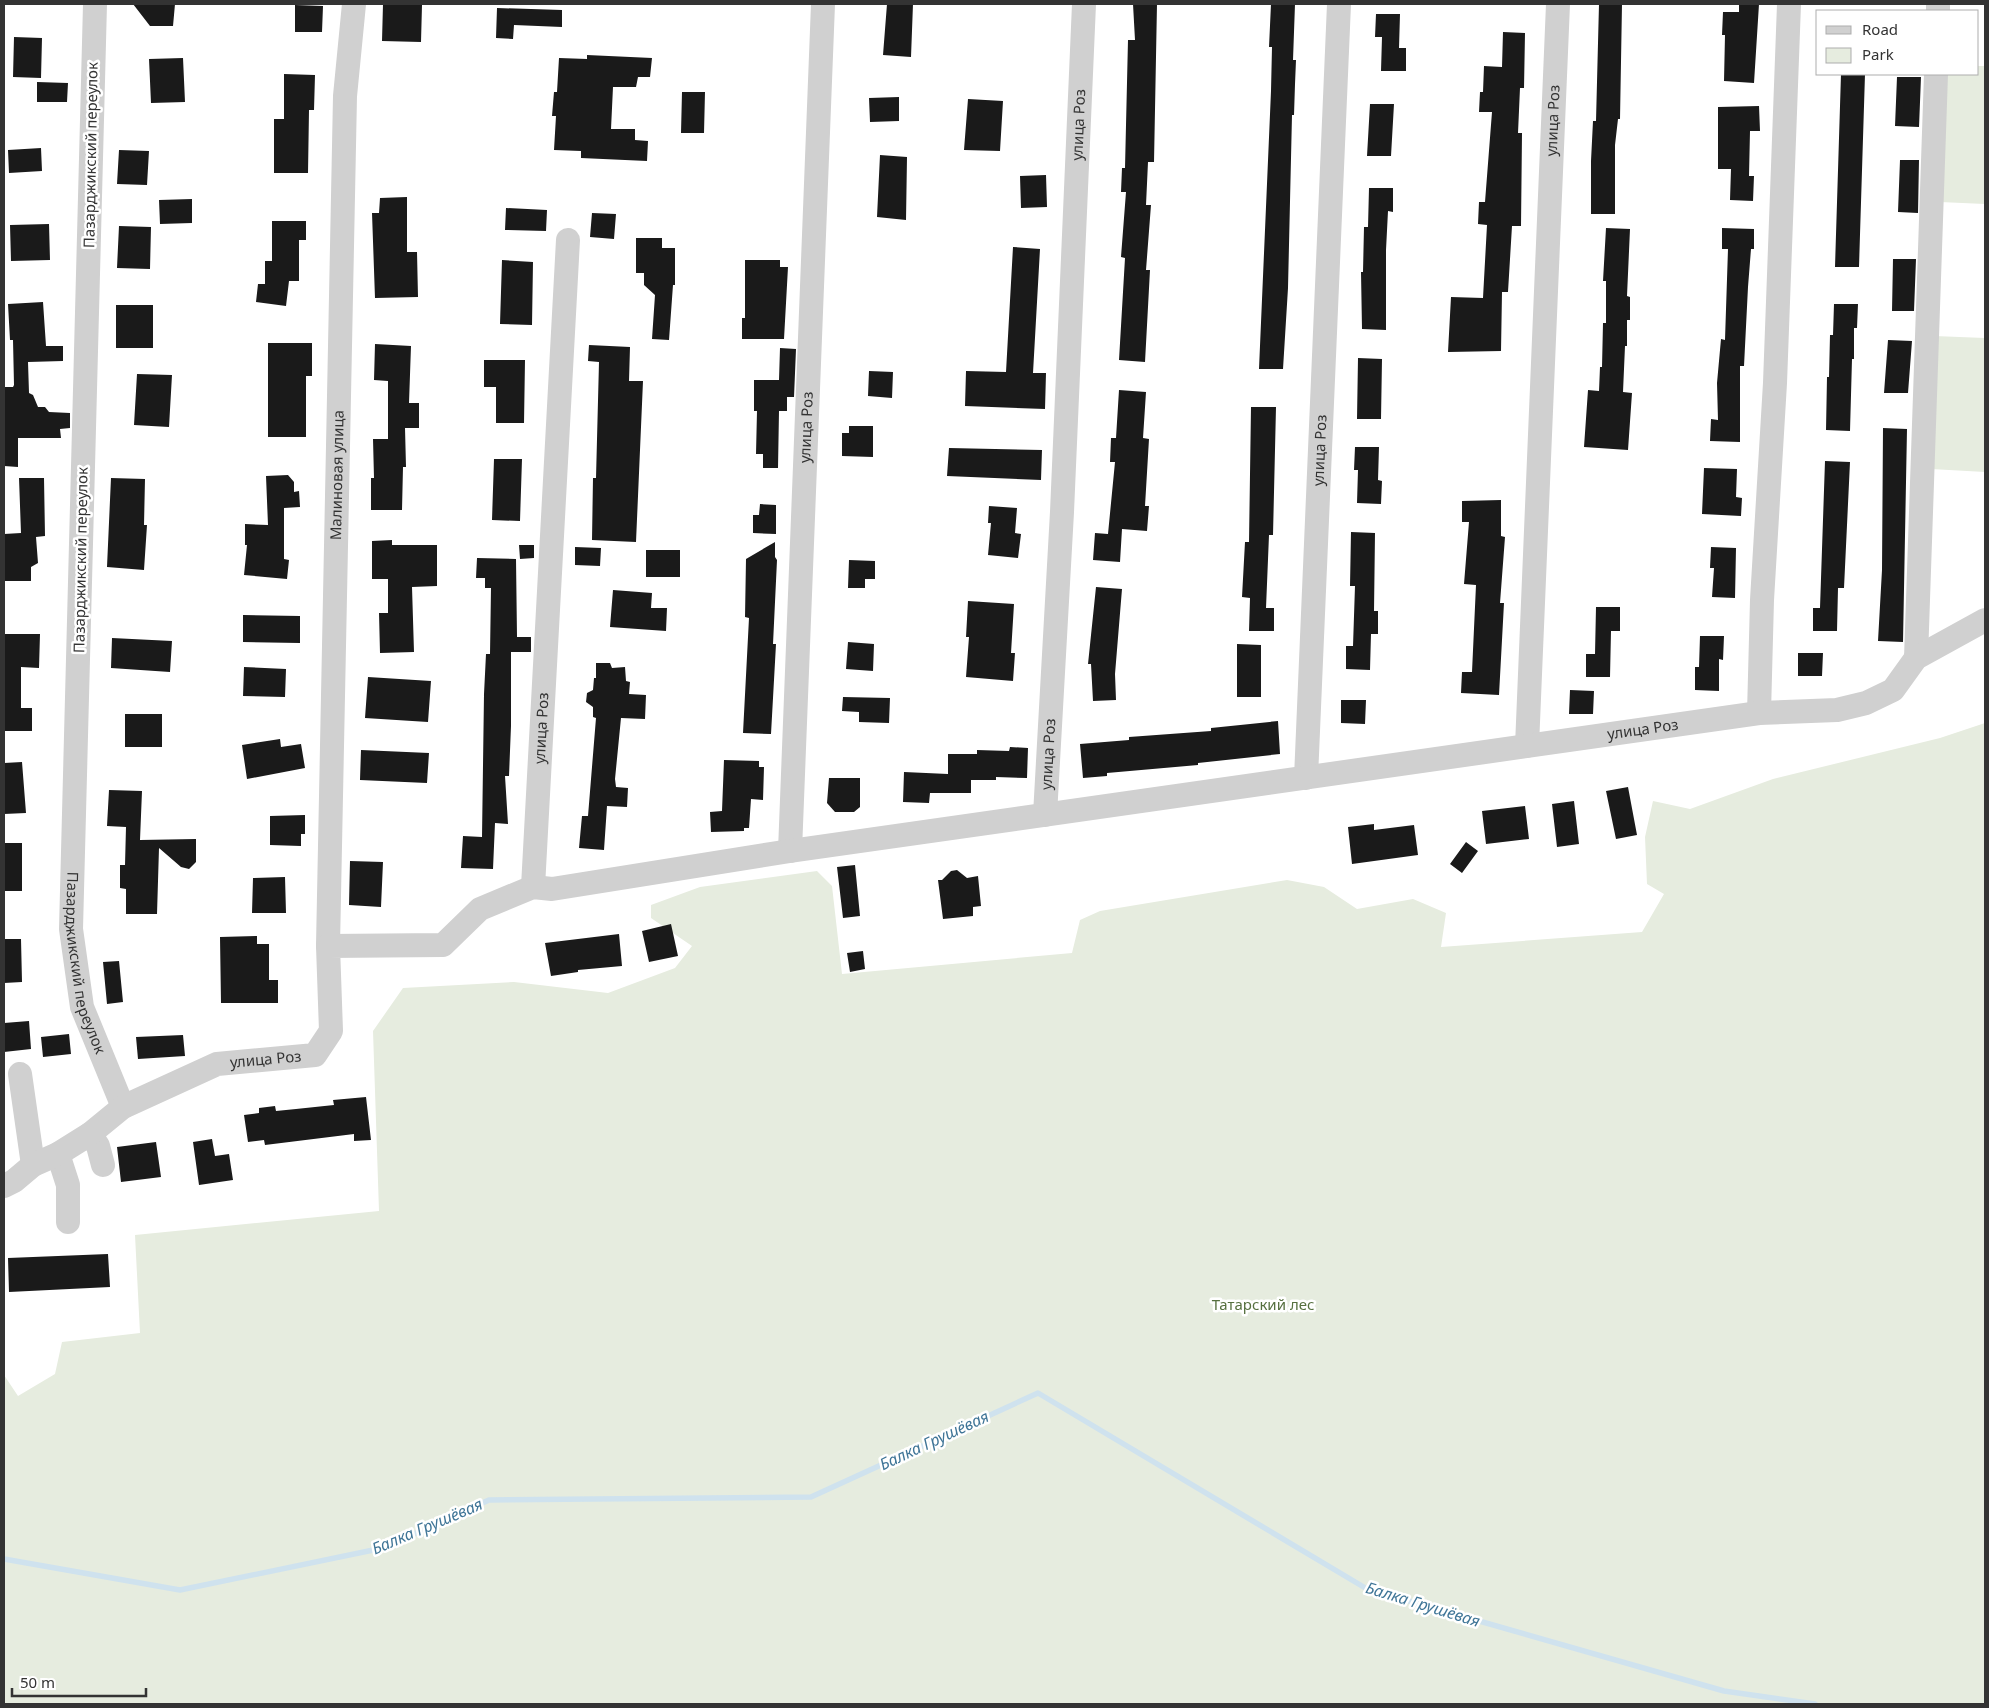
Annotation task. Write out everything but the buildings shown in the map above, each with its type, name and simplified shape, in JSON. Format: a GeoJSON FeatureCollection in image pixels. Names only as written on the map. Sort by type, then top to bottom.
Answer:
{"type":"FeatureCollection","features":[{"type":"Feature","properties":{"kind":"street","name":"Пазарджикский переулок"},"geometry":{"type":"LineString","coordinates":[[95,4],[71,929],[82,1007],[123,1107]]}},
{"type":"Feature","properties":{"kind":"street","name":"Малиновая улица"},"geometry":{"type":"LineString","coordinates":[[328,946],[345,96],[354,4]]}},
{"type":"Feature","properties":{"kind":"street","name":"улица Роз"},"geometry":{"type":"LineString","coordinates":[[790,851],[823,4]]}},
{"type":"Feature","properties":{"kind":"street","name":"улица Роз"},"geometry":{"type":"LineString","coordinates":[[1045,815],[1062,512],[1084,4]]}},
{"type":"Feature","properties":{"kind":"street","name":"улица Роз"},"geometry":{"type":"LineString","coordinates":[[1306,778],[1339,4]]}},
{"type":"Feature","properties":{"kind":"street","name":"улица Роз"},"geometry":{"type":"LineString","coordinates":[[1527,746],[1558,4]]}},
{"type":"Feature","properties":{"kind":"street"},"geometry":{"type":"LineString","coordinates":[[1760,714],[1762,600],[1776,383],[1789,4]]}},
{"type":"Feature","properties":{"kind":"street"},"geometry":{"type":"LineString","coordinates":[[1916,658],[1936,75]]}},
{"type":"Feature","properties":{"kind":"street","name":"улица Роз"},"geometry":{"type":"LineString","coordinates":[[534,888],[568,240]]}},
{"type":"Feature","properties":{"kind":"street"},"geometry":{"type":"LineString","coordinates":[[1916,658],[1985,620]]}},
{"type":"Feature","properties":{"kind":"street","name":"улица Роз"},"geometry":{"type":"LineString","coordinates":[[4,1186],[14,1181],[32,1165],[58,1154],[90,1134],[123,1107],[217,1064],[315,1055],[331,1031],[328,946],[443,945],[480,909],[534,888],[552,889],[790,851],[1760,714],[1836,710],[1866,703],[1892,690],[1916,658]]}},
{"type":"Feature","properties":{"kind":"street"},"geometry":{"type":"LineString","coordinates":[[20,1074],[32,1165]]}},
{"type":"Feature","properties":{"kind":"street"},"geometry":{"type":"LineString","coordinates":[[90,1134],[98,1146],[103,1165]]}},
{"type":"Feature","properties":{"kind":"street"},"geometry":{"type":"LineString","coordinates":[[58,1154],[68,1185],[68,1222]]}},
{"type":"Feature","properties":{"kind":"green space"},"geometry":{"type":"Polygon","coordinates":[[[1979,66],[1985,66],[1985,204],[1940,202],[1943,75],[1979,75],[1979,66]]]}},
{"type":"Feature","properties":{"kind":"green space"},"geometry":{"type":"Polygon","coordinates":[[[1934,336],[1985,338],[1985,472],[1931,469],[1934,336]]]}},
{"type":"Feature","properties":{"kind":"green space","name":"Татарский лес"},"geometry":{"type":"Polygon","coordinates":[[[1985,723],[1985,1704],[4,1704],[4,1375],[18,1396],[55,1374],[62,1342],[140,1333],[135,1235],[379,1211],[373,1031],[403,988],[514,982],[608,993],[675,968],[692,946],[651,918],[651,905],[700,887],[817,871],[832,886],[842,974],[1072,953],[1080,920],[1100,911],[1287,880],[1324,887],[1357,909],[1413,899],[1446,913],[1441,947],[1642,932],[1664,894],[1647,884],[1645,837],[1653,801],[1690,809],[1773,779],[1940,738],[1985,723]]]}},
{"type":"Feature","properties":{"kind":"waterway","name":"Балка Грушёвая"},"geometry":{"type":"LineString","coordinates":[[4,1559],[180,1590],[383,1548],[489,1500],[811,1497],[1038,1393],[1367,1589],[1724,1691],[1815,1704]]}}]}
